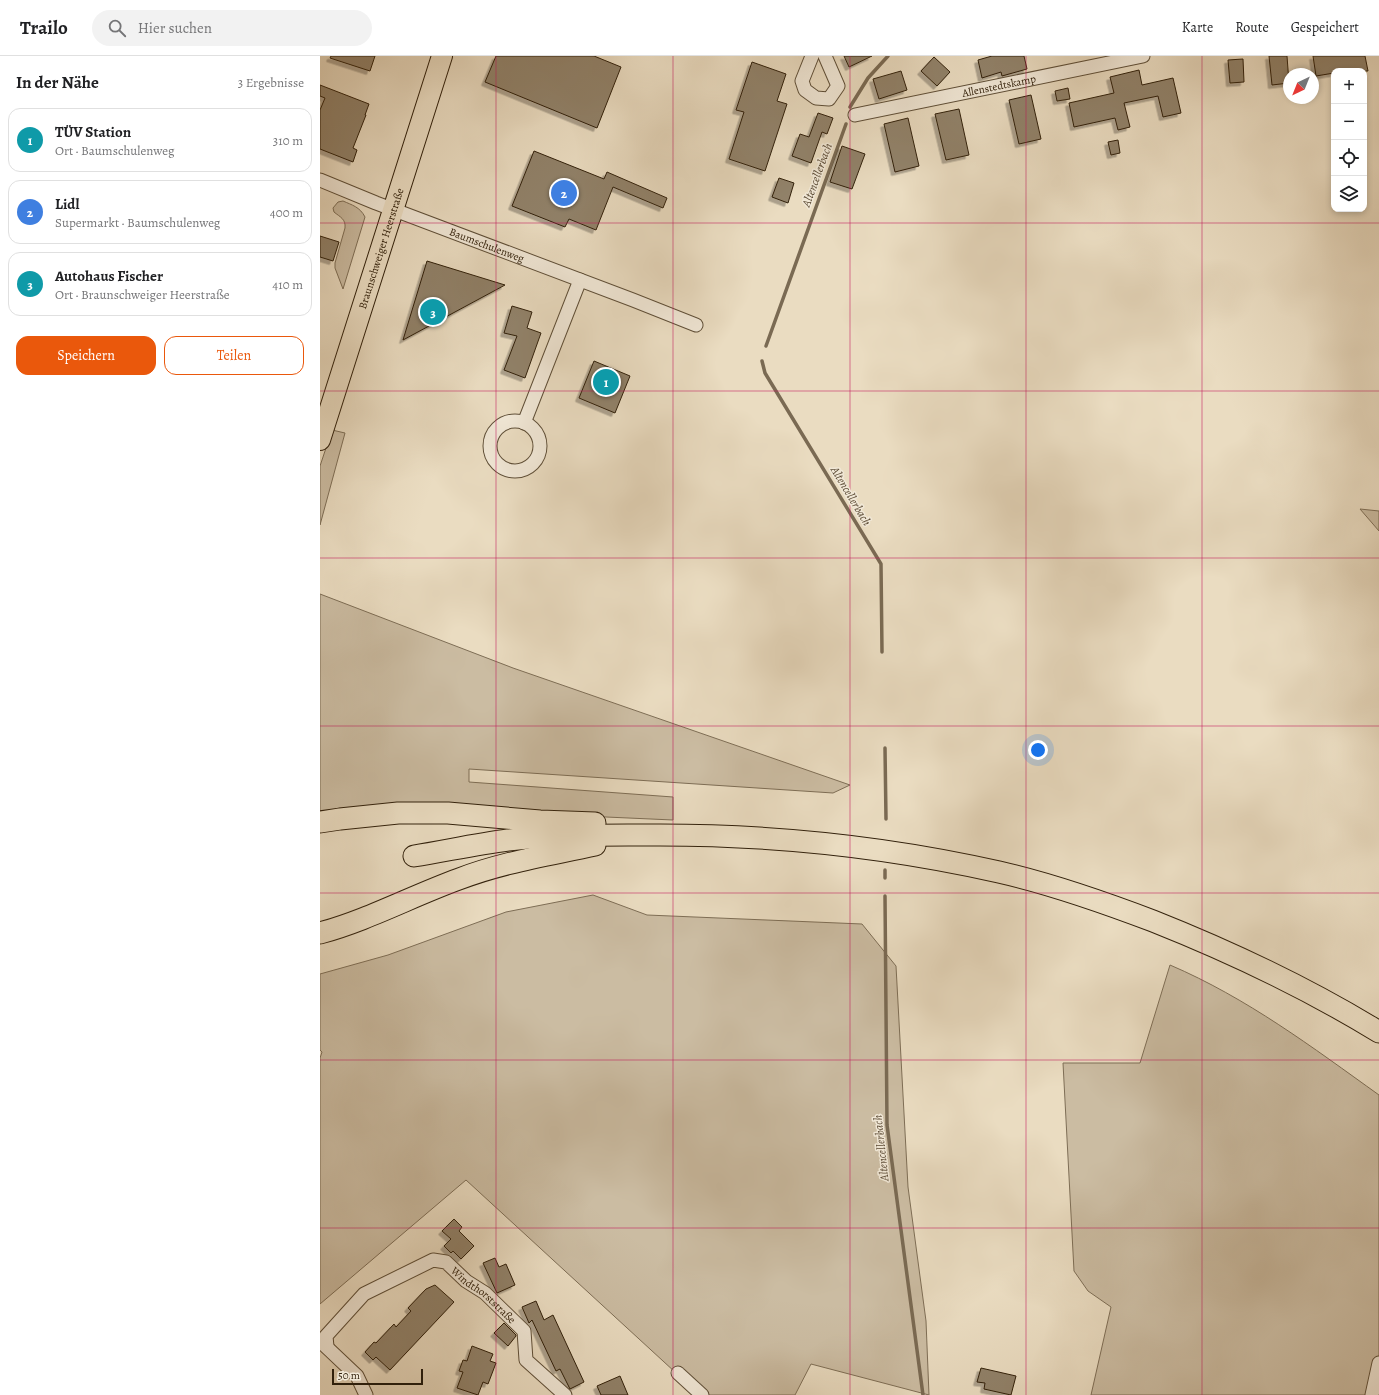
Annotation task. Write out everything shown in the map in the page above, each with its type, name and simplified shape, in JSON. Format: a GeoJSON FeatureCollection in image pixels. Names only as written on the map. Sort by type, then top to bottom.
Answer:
{"type":"FeatureCollection","features":[{"type":"Feature","properties":{"kind":"highway"},"geometry":{"type":"LineString","coordinates":[[320,822],[398,813],[448,813],[548,821],[598,823],[682,823],[705,835]]}},
{"type":"Feature","properties":{"kind":"highway"},"geometry":{"type":"LineString","coordinates":[[320,933],[390,908],[459,878],[502,865],[645,835]]}},
{"type":"Feature","properties":{"kind":"highway"},"geometry":{"type":"LineString","coordinates":[[414,856],[511,840],[560,837],[705,835],[761,837],[806,841],[920,857],[1000,872],[1061,889],[1129,912],[1255,964],[1315,995],[1379,1032]]}},
{"type":"Feature","properties":{"kind":"main road","name":"Braunschweiger Heerstraße"},"geometry":{"type":"LineString","coordinates":[[320,440],[442,56]]}},
{"type":"Feature","properties":{"kind":"street"},"geometry":{"type":"LineString","coordinates":[[812,56],[802,81],[805,90],[816,98],[829,98],[838,86],[826,56]]}},
{"type":"Feature","properties":{"kind":"street","name":"Allenstedtskamp"},"geometry":{"type":"LineString","coordinates":[[855,115],[1143,56]]}},
{"type":"Feature","properties":{"kind":"street","name":"Baumschulenweg"},"geometry":{"type":"LineString","coordinates":[[320,180],[696,326]]}},
{"type":"Feature","properties":{"kind":"street"},"geometry":{"type":"LineString","coordinates":[[524,423],[580,280]]}},
{"type":"Feature","properties":{"kind":"street","name":"Windthorststraße"},"geometry":{"type":"LineString","coordinates":[[366,1395],[357,1376],[323,1344],[326,1336],[364,1294],[434,1260],[446,1262],[466,1281],[485,1293],[524,1331],[526,1360],[565,1395]]}},
{"type":"Feature","properties":{"kind":"street"},"geometry":{"type":"LineString","coordinates":[[1372,1395],[1379,1364]]}},
{"type":"Feature","properties":{"kind":"street"},"geometry":{"type":"LineString","coordinates":[[678,1373],[702,1395]]}},
{"type":"Feature","properties":{"kind":"shaded area"},"geometry":{"type":"Polygon","coordinates":[[[343,201],[353,205],[365,217],[343,289],[335,268],[335,263],[345,228],[345,222],[334,212],[333,208],[338,202],[343,201]]]}},
{"type":"Feature","properties":{"kind":"shaded area"},"geometry":{"type":"Polygon","coordinates":[[[332,430],[345,433],[320,525],[320,466],[332,430]]]}},
{"type":"Feature","properties":{"kind":"shaded area"},"geometry":{"type":"Polygon","coordinates":[[[1360,509],[1379,511],[1379,531],[1360,509]]]}},
{"type":"Feature","properties":{"kind":"shaded area"},"geometry":{"type":"Polygon","coordinates":[[[320,594],[513,668],[850,785],[833,793],[469,769],[469,782],[673,797],[673,820],[539,814],[320,819],[320,594]]]}},
{"type":"Feature","properties":{"kind":"shaded area"},"geometry":{"type":"Polygon","coordinates":[[[593,895],[647,915],[862,924],[896,966],[908,1187],[926,1321],[929,1395],[811,1364],[795,1395],[700,1395],[466,1180],[320,1304],[320,1058],[322,1052],[320,1050],[320,974],[388,955],[506,912],[593,895]]]}},
{"type":"Feature","properties":{"kind":"shaded area"},"geometry":{"type":"Polygon","coordinates":[[[1170,965],[1226,992],[1278,1024],[1379,1095],[1379,1395],[1091,1395],[1111,1307],[1088,1291],[1074,1271],[1063,1063],[1140,1063],[1170,965]]]}},
{"type":"Feature","properties":{"kind":"building"},"geometry":{"type":"Polygon","coordinates":[[[331,56],[375,56],[370,71],[330,58],[331,56]]]}},
{"type":"Feature","properties":{"kind":"building"},"geometry":{"type":"Polygon","coordinates":[[[496,56],[594,56],[621,67],[597,128],[485,82],[496,56]]]}},
{"type":"Feature","properties":{"kind":"building"},"geometry":{"type":"Polygon","coordinates":[[[844,56],[872,56],[849,67],[844,56]]]}},
{"type":"Feature","properties":{"kind":"building"},"geometry":{"type":"Polygon","coordinates":[[[992,56],[1024,56],[1027,69],[1002,76],[1001,72],[982,78],[978,60],[992,56]]]}},
{"type":"Feature","properties":{"kind":"building"},"geometry":{"type":"Polygon","coordinates":[[[1269,56],[1287,56],[1288,68],[1283,68],[1283,84],[1272,85],[1269,56]]]}},
{"type":"Feature","properties":{"kind":"building"},"geometry":{"type":"Polygon","coordinates":[[[1313,56],[1365,56],[1368,71],[1367,68],[1331,68],[1331,74],[1319,76],[1319,68],[1315,68],[1313,56]]]}},
{"type":"Feature","properties":{"kind":"building"},"geometry":{"type":"Polygon","coordinates":[[[934,57],[950,72],[937,86],[921,71],[934,57]]]}},
{"type":"Feature","properties":{"kind":"building"},"geometry":{"type":"Polygon","coordinates":[[[1243,59],[1244,82],[1230,83],[1228,60],[1243,59]]]}},
{"type":"Feature","properties":{"kind":"building"},"geometry":{"type":"Polygon","coordinates":[[[752,62],[786,74],[777,101],[787,104],[765,171],[729,159],[744,112],[736,110],[752,62]]]}},
{"type":"Feature","properties":{"kind":"building"},"geometry":{"type":"Polygon","coordinates":[[[1139,70],[1142,85],[1173,78],[1181,113],[1163,117],[1158,96],[1124,103],[1130,127],[1118,130],[1115,118],[1074,127],[1069,103],[1114,93],[1110,77],[1139,70]]]}},
{"type":"Feature","properties":{"kind":"building"},"geometry":{"type":"Polygon","coordinates":[[[901,71],[907,90],[879,99],[873,79],[901,71]]]}},
{"type":"Feature","properties":{"kind":"building"},"geometry":{"type":"Polygon","coordinates":[[[320,85],[369,104],[353,148],[357,150],[353,162],[320,149],[320,110],[325,98],[320,96],[320,85]]]}},
{"type":"Feature","properties":{"kind":"building"},"geometry":{"type":"Polygon","coordinates":[[[1068,88],[1070,99],[1057,101],[1055,91],[1068,88]]]}},
{"type":"Feature","properties":{"kind":"building"},"geometry":{"type":"Polygon","coordinates":[[[1031,95],[1041,139],[1019,144],[1009,100],[1031,95]]]}},
{"type":"Feature","properties":{"kind":"building"},"geometry":{"type":"Polygon","coordinates":[[[959,109],[969,155],[946,160],[935,114],[959,109]]]}},
{"type":"Feature","properties":{"kind":"building"},"geometry":{"type":"Polygon","coordinates":[[[818,113],[833,118],[827,134],[822,132],[811,163],[792,156],[800,134],[809,137],[818,113]]]}},
{"type":"Feature","properties":{"kind":"building"},"geometry":{"type":"Polygon","coordinates":[[[908,118],[919,166],[895,172],[884,124],[908,118]]]}},
{"type":"Feature","properties":{"kind":"building"},"geometry":{"type":"Polygon","coordinates":[[[1118,140],[1120,153],[1111,155],[1108,142],[1118,140]]]}},
{"type":"Feature","properties":{"kind":"building"},"geometry":{"type":"Polygon","coordinates":[[[842,146],[865,154],[852,189],[830,182],[842,146]]]}},
{"type":"Feature","properties":{"kind":"building"},"geometry":{"type":"Polygon","coordinates":[[[534,151],[604,179],[607,172],[667,198],[663,208],[613,187],[596,230],[569,219],[565,227],[512,206],[534,151]]]}},
{"type":"Feature","properties":{"kind":"building"},"geometry":{"type":"Polygon","coordinates":[[[779,178],[794,183],[788,203],[772,197],[779,178]]]}},
{"type":"Feature","properties":{"kind":"building"},"geometry":{"type":"Polygon","coordinates":[[[320,236],[339,242],[333,261],[320,257],[320,236]]]}},
{"type":"Feature","properties":{"kind":"building"},"geometry":{"type":"Polygon","coordinates":[[[427,261],[505,285],[403,340],[427,261]]]}},
{"type":"Feature","properties":{"kind":"building"},"geometry":{"type":"Polygon","coordinates":[[[512,306],[532,312],[527,328],[541,333],[525,378],[504,370],[517,336],[504,333],[512,306]]]}},
{"type":"Feature","properties":{"kind":"building"},"geometry":{"type":"Polygon","coordinates":[[[594,361],[630,376],[615,413],[579,398],[594,361]]]}},
{"type":"Feature","properties":{"kind":"building"},"geometry":{"type":"Polygon","coordinates":[[[454,1219],[462,1227],[459,1231],[474,1246],[461,1259],[453,1251],[451,1253],[444,1246],[451,1239],[442,1231],[454,1219]]]}},
{"type":"Feature","properties":{"kind":"building"},"geometry":{"type":"Polygon","coordinates":[[[495,1258],[499,1267],[506,1264],[515,1285],[497,1293],[483,1263],[495,1258]]]}},
{"type":"Feature","properties":{"kind":"building"},"geometry":{"type":"Polygon","coordinates":[[[435,1285],[454,1302],[390,1370],[376,1357],[373,1360],[365,1352],[394,1324],[396,1327],[411,1311],[408,1308],[426,1289],[435,1285]]]}},
{"type":"Feature","properties":{"kind":"building"},"geometry":{"type":"Polygon","coordinates":[[[536,1301],[544,1320],[553,1315],[584,1382],[570,1389],[560,1369],[556,1371],[532,1320],[529,1323],[522,1307],[536,1301]]]}},
{"type":"Feature","properties":{"kind":"building"},"geometry":{"type":"Polygon","coordinates":[[[504,1323],[516,1335],[508,1346],[494,1333],[504,1323]]]}},
{"type":"Feature","properties":{"kind":"building"},"geometry":{"type":"Polygon","coordinates":[[[472,1346],[493,1354],[490,1361],[496,1363],[488,1384],[483,1382],[478,1395],[457,1388],[463,1372],[459,1371],[463,1360],[467,1361],[472,1346]]]}},
{"type":"Feature","properties":{"kind":"building"},"geometry":{"type":"Polygon","coordinates":[[[981,1368],[1016,1376],[1011,1395],[984,1389],[985,1383],[977,1382],[981,1368]]]}},
{"type":"Feature","properties":{"kind":"building"},"geometry":{"type":"Polygon","coordinates":[[[620,1376],[628,1395],[601,1395],[597,1386],[620,1376]]]}},
{"type":"Feature","properties":{"kind":"waterway","name":"Altencellerbach"},"geometry":{"type":"LineString","coordinates":[[850,107],[868,78],[888,56]]}},
{"type":"Feature","properties":{"kind":"waterway","name":"Altencellerbach"},"geometry":{"type":"LineString","coordinates":[[766,346],[846,124]]}},
{"type":"Feature","properties":{"kind":"waterway","name":"Altencellerbach"},"geometry":{"type":"LineString","coordinates":[[762,361],[765,373],[881,564],[882,652]]}},
{"type":"Feature","properties":{"kind":"waterway","name":"Altencellerbach"},"geometry":{"type":"LineString","coordinates":[[885,748],[886,819]]}},
{"type":"Feature","properties":{"kind":"waterway","name":"Altencellerbach"},"geometry":{"type":"LineString","coordinates":[[885,870],[885,878]]}},
{"type":"Feature","properties":{"kind":"waterway","name":"Altencellerbach"},"geometry":{"type":"LineString","coordinates":[[885,896],[887,1125],[923,1395]]}},
{"type":"Feature","properties":{"kind":"place","name":"Lidl"},"geometry":{"type":"Point","coordinates":[564,193]}},
{"type":"Feature","properties":{"kind":"place","name":"Autohaus Fischer"},"geometry":{"type":"Point","coordinates":[433,312]}},
{"type":"Feature","properties":{"kind":"place","name":"TÜV Station"},"geometry":{"type":"Point","coordinates":[606,382]}}]}
